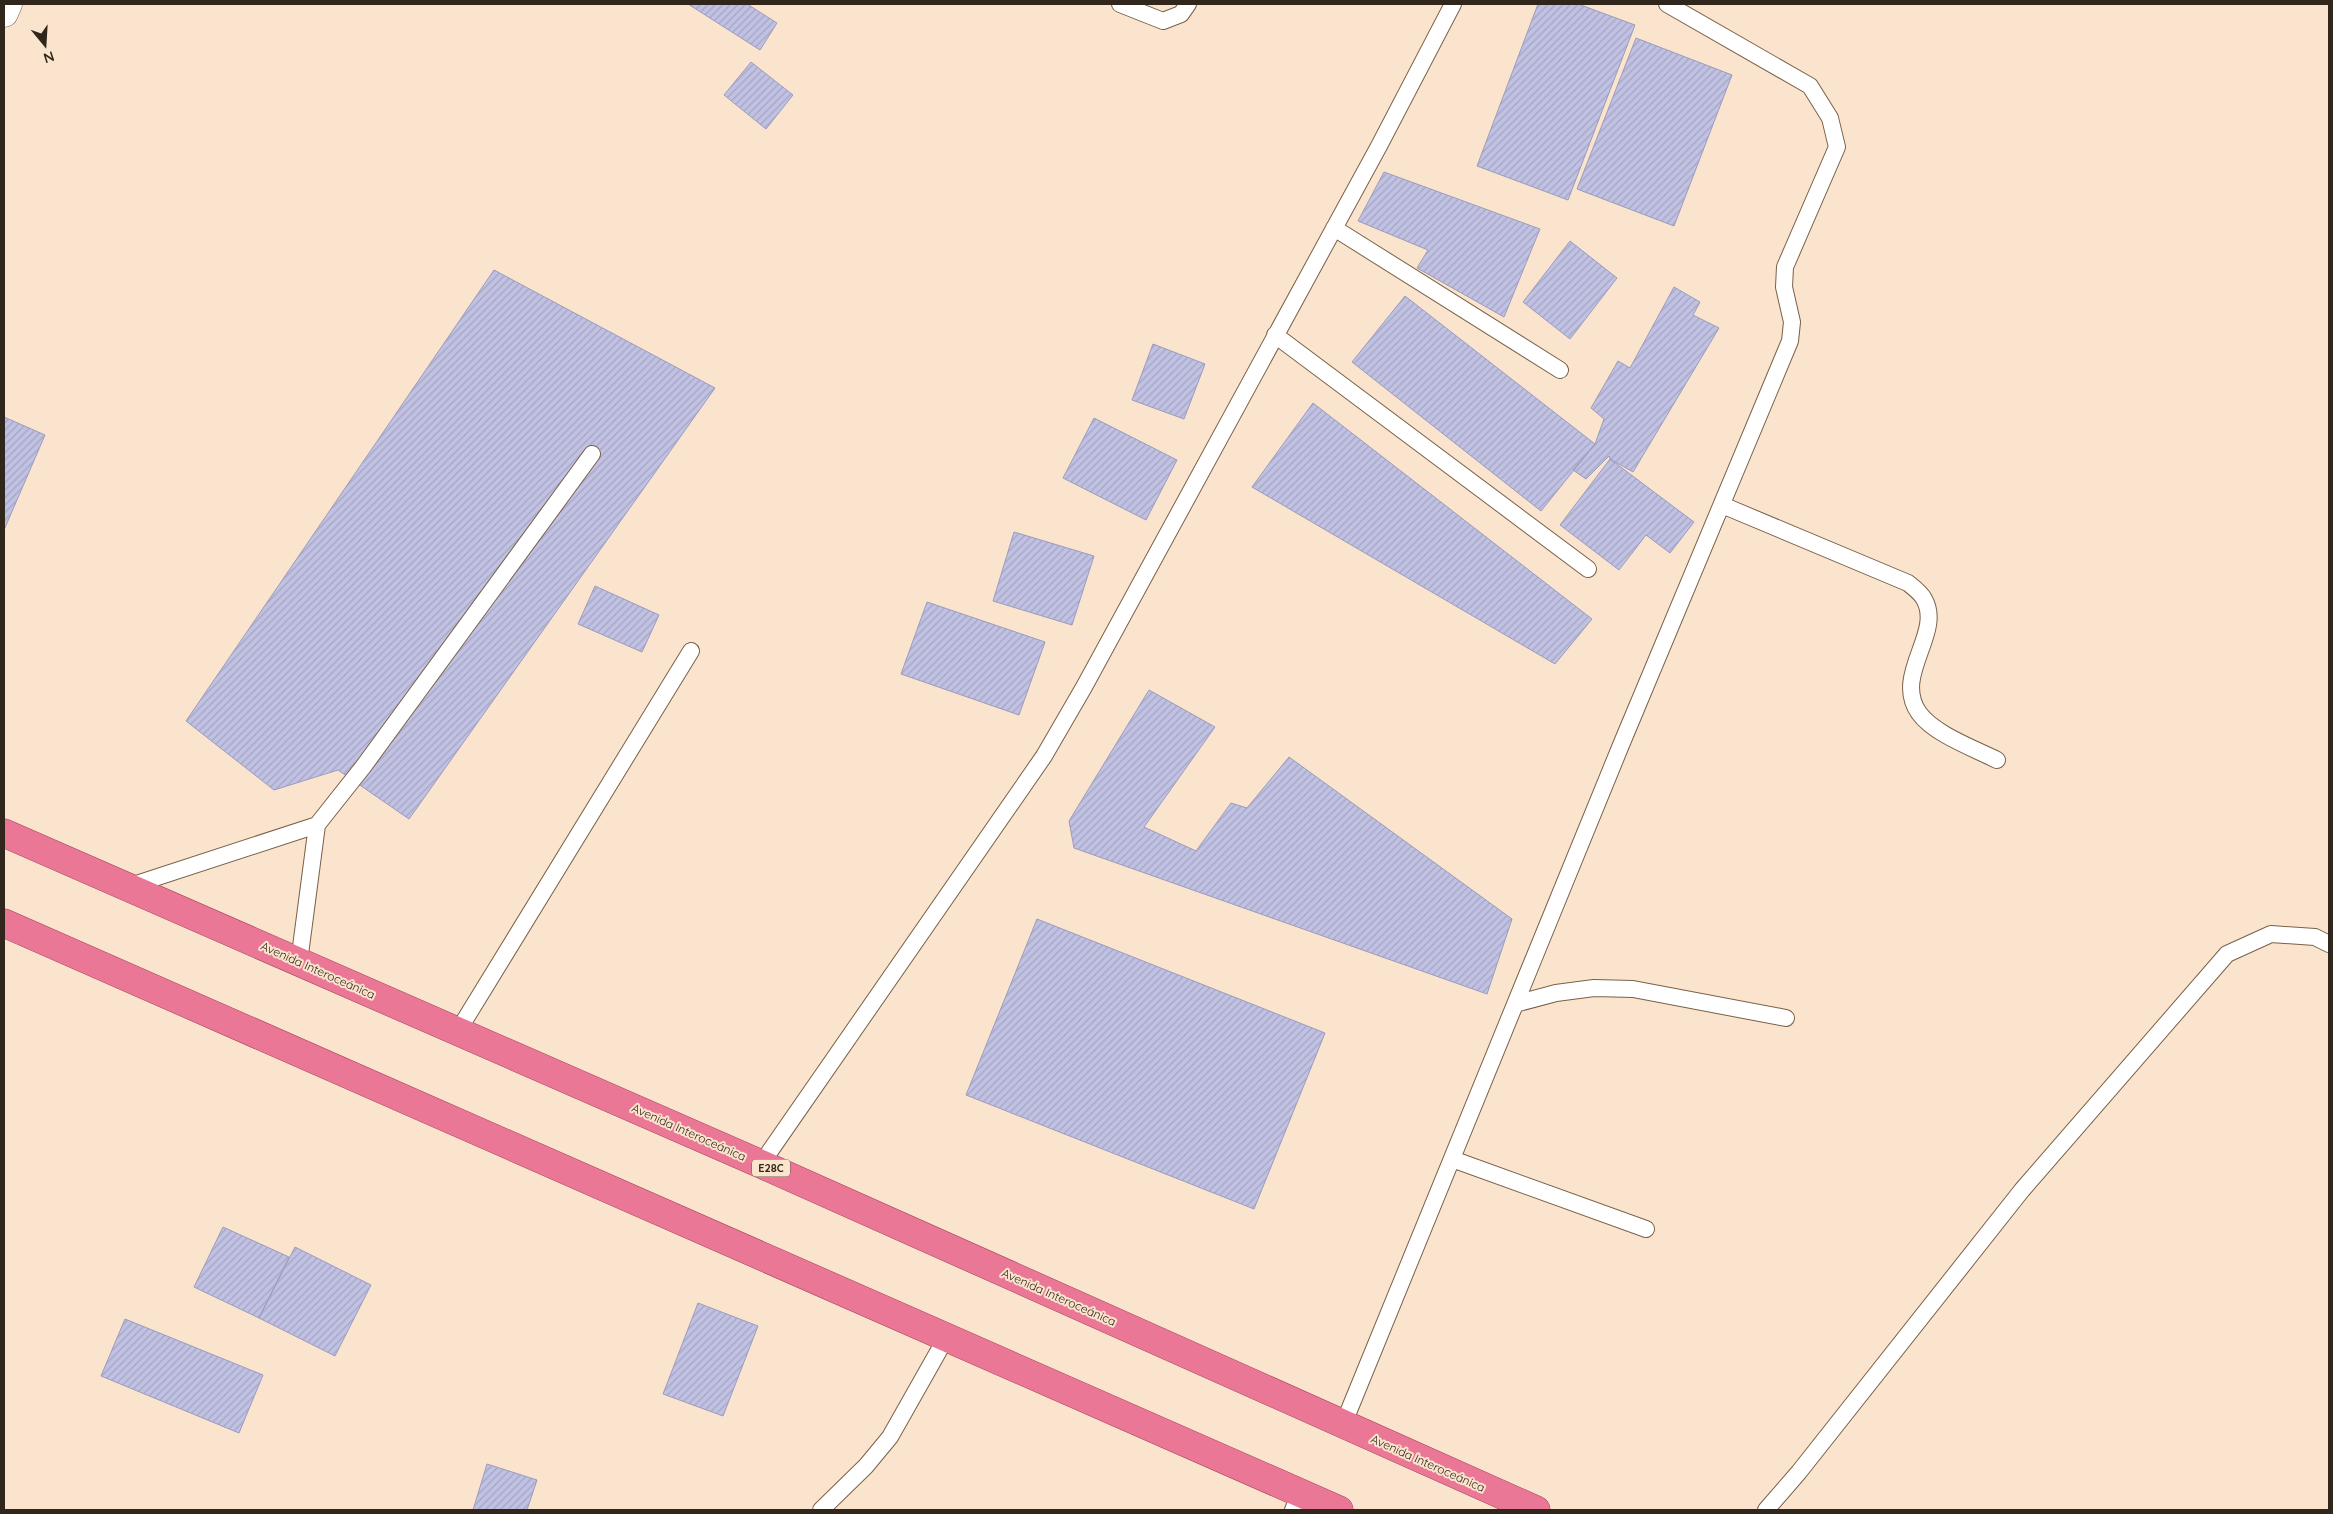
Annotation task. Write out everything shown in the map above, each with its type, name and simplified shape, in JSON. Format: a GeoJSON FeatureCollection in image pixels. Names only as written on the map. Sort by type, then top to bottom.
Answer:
{"type":"FeatureCollection","features":[{"type":"Feature","properties":{"kind":"highway","name":"Avenida Interoceánica"},"geometry":{"type":"LineString","coordinates":[[4,833],[761,1164],[1536,1510]]}},
{"type":"Feature","properties":{"kind":"highway"},"geometry":{"type":"LineString","coordinates":[[4,923],[946,1338],[1297,1502],[1338,1510]]}},
{"type":"Feature","properties":{"kind":"street"},"geometry":{"type":"LineString","coordinates":[[4,13],[8,4]]}},
{"type":"Feature","properties":{"kind":"lane"},"geometry":{"type":"LineString","coordinates":[[1120,4],[1163,21],[1181,14],[1188,4]]}},
{"type":"Feature","properties":{"kind":"lane"},"geometry":{"type":"LineString","coordinates":[[761,1164],[1044,756],[1084,687],[1276,336],[1453,4]]}},
{"type":"Feature","properties":{"kind":"lane"},"geometry":{"type":"LineString","coordinates":[[1343,1425],[1790,341],[1792,322],[1784,287],[1785,267],[1837,147],[1830,118],[1810,86],[1667,4]]}},
{"type":"Feature","properties":{"kind":"lane"},"geometry":{"type":"LineString","coordinates":[[1334,228],[1560,370]]}},
{"type":"Feature","properties":{"kind":"lane"},"geometry":{"type":"LineString","coordinates":[[1276,336],[1588,569]]}},
{"type":"Feature","properties":{"kind":"lane"},"geometry":{"type":"LineString","coordinates":[[299,962],[317,825],[363,767],[592,454]]}},
{"type":"Feature","properties":{"kind":"lane"},"geometry":{"type":"LineString","coordinates":[[1722,505],[1908,582],[1924,598],[1930,616],[1911,679],[1912,698],[1919,713],[1940,732],[1997,760]]}},
{"type":"Feature","properties":{"kind":"lane"},"geometry":{"type":"LineString","coordinates":[[458,1031],[691,651]]}},
{"type":"Feature","properties":{"kind":"lane"},"geometry":{"type":"LineString","coordinates":[[127,887],[317,825]]}},
{"type":"Feature","properties":{"kind":"lane"},"geometry":{"type":"LineString","coordinates":[[1766,1510],[1800,1472],[2022,1190],[2227,954],[2271,934],[2315,937],[2329,944]]}},
{"type":"Feature","properties":{"kind":"lane"},"geometry":{"type":"LineString","coordinates":[[1515,1004],[1556,993],[1594,988],[1633,989],[1786,1018]]}},
{"type":"Feature","properties":{"kind":"lane"},"geometry":{"type":"LineString","coordinates":[[1452,1159],[1646,1229]]}},
{"type":"Feature","properties":{"kind":"lane"},"geometry":{"type":"LineString","coordinates":[[820,1510],[866,1466],[890,1437],[946,1338]]}},
{"type":"Feature","properties":{"kind":"building"},"geometry":{"type":"Polygon","coordinates":[[[688,4],[747,4],[777,23],[760,50],[688,4]]]}},
{"type":"Feature","properties":{"kind":"building"},"geometry":{"type":"Polygon","coordinates":[[[1538,4],[1578,4],[1635,25],[1568,200],[1477,166],[1538,4]]]}},
{"type":"Feature","properties":{"kind":"building"},"geometry":{"type":"Polygon","coordinates":[[[1636,38],[1732,75],[1674,226],[1577,189],[1636,38]]]}},
{"type":"Feature","properties":{"kind":"building"},"geometry":{"type":"Polygon","coordinates":[[[751,62],[793,95],[766,129],[724,95],[751,62]]]}},
{"type":"Feature","properties":{"kind":"building"},"geometry":{"type":"Polygon","coordinates":[[[1384,172],[1540,229],[1504,317],[1417,268],[1428,250],[1358,221],[1384,172]]]}},
{"type":"Feature","properties":{"kind":"building"},"geometry":{"type":"Polygon","coordinates":[[[1570,241],[1617,278],[1570,339],[1523,302],[1570,241]]]}},
{"type":"Feature","properties":{"kind":"building"},"geometry":{"type":"Polygon","coordinates":[[[494,270],[715,388],[409,819],[338,770],[274,790],[186,721],[494,270]]]}},
{"type":"Feature","properties":{"kind":"building"},"geometry":{"type":"Polygon","coordinates":[[[1674,287],[1700,302],[1693,315],[1719,328],[1633,472],[1610,459],[1609,456],[1586,479],[1573,470],[1595,444],[1604,419],[1591,408],[1618,361],[1630,368],[1674,287]]]}},
{"type":"Feature","properties":{"kind":"building"},"geometry":{"type":"Polygon","coordinates":[[[1405,296],[1595,444],[1541,511],[1352,362],[1405,296]]]}},
{"type":"Feature","properties":{"kind":"building"},"geometry":{"type":"Polygon","coordinates":[[[1153,344],[1205,364],[1184,419],[1132,400],[1153,344]]]}},
{"type":"Feature","properties":{"kind":"building"},"geometry":{"type":"Polygon","coordinates":[[[1313,403],[1592,619],[1555,664],[1252,487],[1313,403]]]}},
{"type":"Feature","properties":{"kind":"building"},"geometry":{"type":"Polygon","coordinates":[[[4,417],[45,435],[4,530],[4,417]]]}},
{"type":"Feature","properties":{"kind":"building"},"geometry":{"type":"Polygon","coordinates":[[[1094,418],[1177,460],[1146,520],[1063,478],[1094,418]]]}},
{"type":"Feature","properties":{"kind":"building"},"geometry":{"type":"Polygon","coordinates":[[[1610,459],[1694,522],[1670,553],[1646,535],[1619,570],[1560,525],[1610,459]]]}},
{"type":"Feature","properties":{"kind":"building"},"geometry":{"type":"Polygon","coordinates":[[[1014,532],[1094,556],[1072,625],[993,601],[1014,532]]]}},
{"type":"Feature","properties":{"kind":"building"},"geometry":{"type":"Polygon","coordinates":[[[595,586],[659,615],[642,652],[578,624],[595,586]]]}},
{"type":"Feature","properties":{"kind":"building"},"geometry":{"type":"Polygon","coordinates":[[[927,602],[1045,642],[1019,715],[901,674],[927,602]]]}},
{"type":"Feature","properties":{"kind":"building"},"geometry":{"type":"Polygon","coordinates":[[[1149,690],[1215,727],[1144,827],[1196,851],[1231,803],[1247,808],[1289,757],[1512,919],[1487,994],[1074,848],[1069,821],[1149,690]]]}},
{"type":"Feature","properties":{"kind":"building"},"geometry":{"type":"Polygon","coordinates":[[[1037,919],[1325,1033],[1254,1209],[966,1095],[1037,919]]]}},
{"type":"Feature","properties":{"kind":"building"},"geometry":{"type":"Polygon","coordinates":[[[223,1227],[289,1257],[259,1318],[194,1287],[223,1227]]]}},
{"type":"Feature","properties":{"kind":"building"},"geometry":{"type":"Polygon","coordinates":[[[295,1247],[371,1285],[335,1356],[259,1318],[295,1247]]]}},
{"type":"Feature","properties":{"kind":"building"},"geometry":{"type":"Polygon","coordinates":[[[698,1303],[758,1326],[723,1416],[663,1394],[698,1303]]]}},
{"type":"Feature","properties":{"kind":"building"},"geometry":{"type":"Polygon","coordinates":[[[125,1319],[263,1375],[239,1433],[101,1376],[125,1319]]]}},
{"type":"Feature","properties":{"kind":"building"},"geometry":{"type":"Polygon","coordinates":[[[487,1464],[537,1480],[527,1510],[473,1510],[487,1464]]]}}]}
